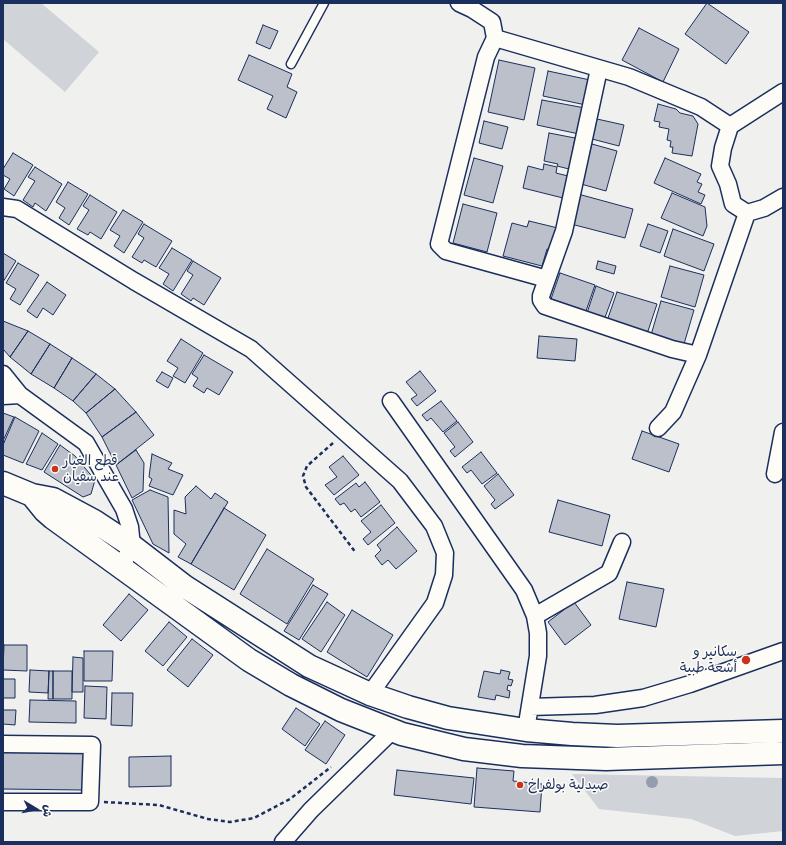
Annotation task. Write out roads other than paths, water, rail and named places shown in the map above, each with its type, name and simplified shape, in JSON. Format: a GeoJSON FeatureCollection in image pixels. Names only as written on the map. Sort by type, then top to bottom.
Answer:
{"type":"FeatureCollection","features":[{"type":"Feature","properties":{"kind":"main road"},"geometry":{"type":"LineString","coordinates":[[3,483],[32,495],[53,499],[94,521],[132,546],[184,586],[309,666],[370,694],[408,707],[448,718],[526,730],[572,734],[617,736],[783,731]]}},
{"type":"Feature","properties":{"kind":"main road"},"geometry":{"type":"LineString","coordinates":[[32,495],[53,518],[218,638],[261,667],[291,685],[341,710],[402,734],[464,749],[522,756],[606,759],[783,753]]}},
{"type":"Feature","properties":{"kind":"street"},"geometry":{"type":"LineString","coordinates":[[458,3],[472,9],[492,22],[495,38],[486,57],[439,244],[446,251],[547,279]]}},
{"type":"Feature","properties":{"kind":"street"},"geometry":{"type":"LineString","coordinates":[[495,38],[629,77],[701,107],[730,126]]}},
{"type":"Feature","properties":{"kind":"street"},"geometry":{"type":"LineString","coordinates":[[599,69],[564,231],[541,296],[541,300],[545,306],[672,349],[698,355]]}},
{"type":"Feature","properties":{"kind":"street"},"geometry":{"type":"LineString","coordinates":[[783,92],[730,126],[723,148],[720,166],[728,184],[733,204],[748,213],[764,208],[783,197]]}},
{"type":"Feature","properties":{"kind":"street"},"geometry":{"type":"LineString","coordinates":[[3,207],[17,209],[134,281],[251,349],[400,481],[434,526],[445,553],[444,574],[435,602],[370,694]]}},
{"type":"Feature","properties":{"kind":"street"},"geometry":{"type":"LineString","coordinates":[[658,428],[673,412],[698,355],[748,213]]}},
{"type":"Feature","properties":{"kind":"street"},"geometry":{"type":"LineString","coordinates":[[3,374],[20,395],[86,443],[124,509],[130,527],[132,546],[121,567]]}},
{"type":"Feature","properties":{"kind":"street"},"geometry":{"type":"LineString","coordinates":[[3,396],[20,395]]}},
{"type":"Feature","properties":{"kind":"street"},"geometry":{"type":"LineString","coordinates":[[391,400],[524,590],[535,616],[538,633],[538,656],[526,730]]}},
{"type":"Feature","properties":{"kind":"street"},"geometry":{"type":"LineString","coordinates":[[775,474],[783,432]]}},
{"type":"Feature","properties":{"kind":"street"},"geometry":{"type":"LineString","coordinates":[[535,616],[609,574],[622,542]]}},
{"type":"Feature","properties":{"kind":"street"},"geometry":{"type":"LineString","coordinates":[[530,707],[595,705],[643,698],[690,684],[783,651]]}},
{"type":"Feature","properties":{"kind":"street"},"geometry":{"type":"LineString","coordinates":[[283,842],[311,810],[393,730]]}},
{"type":"Feature","properties":{"kind":"street"},"geometry":{"type":"LineString","coordinates":[[3,744],[92,745],[90,802],[3,802]]}},
{"type":"Feature","properties":{"kind":"lane"},"geometry":{"type":"LineString","coordinates":[[291,64],[324,3]]}},
{"type":"Feature","properties":{"kind":"place","name":"قطع الغيار عند سفيان"},"geometry":{"type":"Point","coordinates":[55,469]}},
{"type":"Feature","properties":{"kind":"place","name":"سكانير و أشعة طبية"},"geometry":{"type":"Point","coordinates":[746,660]}},
{"type":"Feature","properties":{"kind":"place","name":"صيدلية بولفراخ"},"geometry":{"type":"Point","coordinates":[520,785]}}]}
